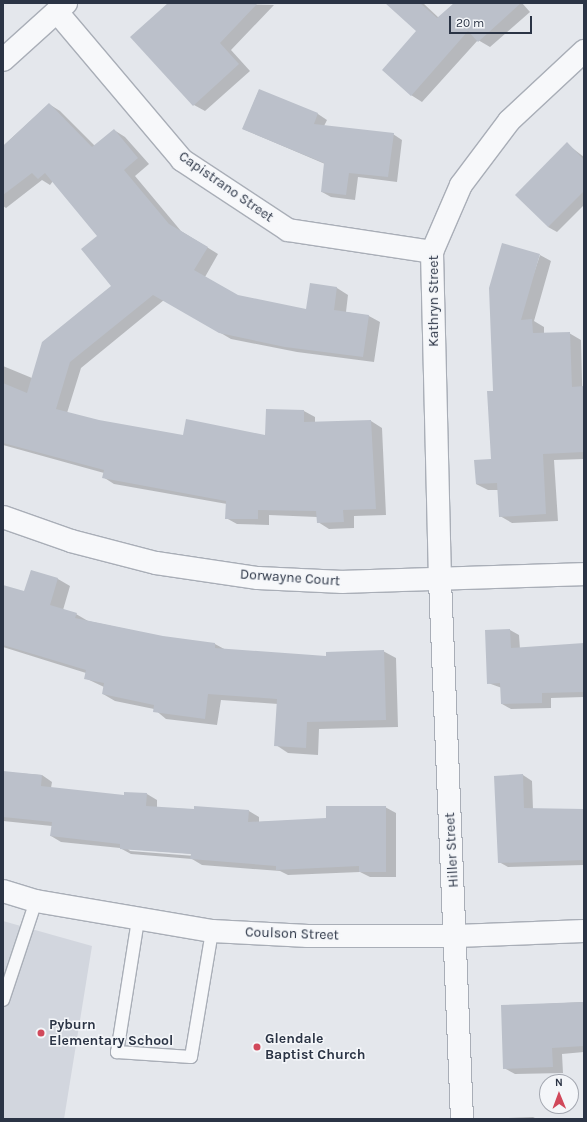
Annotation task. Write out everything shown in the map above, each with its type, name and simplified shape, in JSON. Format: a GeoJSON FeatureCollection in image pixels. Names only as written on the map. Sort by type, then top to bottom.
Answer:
{"type":"FeatureCollection","features":[{"type":"Feature","properties":{"kind":"street"},"geometry":{"type":"LineString","coordinates":[[3,60],[62,7]]}},
{"type":"Feature","properties":{"kind":"street","name":"Capistrano Street"},"geometry":{"type":"LineString","coordinates":[[62,7],[182,160],[288,230],[432,252]]}},
{"type":"Feature","properties":{"kind":"street","name":"Kathryn Street"},"geometry":{"type":"LineString","coordinates":[[440,580],[432,252],[461,185],[509,121],[584,51]]}},
{"type":"Feature","properties":{"kind":"street","name":"Dorwayne Court"},"geometry":{"type":"LineString","coordinates":[[3,516],[71,541],[163,564],[258,578],[343,582],[440,580],[584,574]]}},
{"type":"Feature","properties":{"kind":"street","name":"Hiller Street"},"geometry":{"type":"LineString","coordinates":[[440,580],[456,936],[462,1119]]}},
{"type":"Feature","properties":{"kind":"street","name":"Coulson Street"},"geometry":{"type":"LineString","coordinates":[[3,891],[36,901],[138,920],[212,931],[308,936],[456,936],[584,931]]}},
{"type":"Feature","properties":{"kind":"lane"},"geometry":{"type":"LineString","coordinates":[[3,1000],[36,901]]}},
{"type":"Feature","properties":{"kind":"lane"},"geometry":{"type":"LineString","coordinates":[[138,920],[117,1052],[191,1057],[212,931]]}},
{"type":"Feature","properties":{"kind":"shaded area","name":"Pyburn Elementary School"},"geometry":{"type":"Polygon","coordinates":[[[3,921],[92,946],[64,1119],[3,1119],[3,921]]]}},
{"type":"Feature","properties":{"kind":"building"},"geometry":{"type":"Polygon","coordinates":[[[168,3],[258,3],[220,43],[239,64],[193,106],[130,37],[168,3]]]}},
{"type":"Feature","properties":{"kind":"building"},"geometry":{"type":"Polygon","coordinates":[[[385,3],[420,3],[437,18],[454,3],[521,3],[478,42],[468,31],[411,96],[382,70],[416,31],[385,3]]]}},
{"type":"Feature","properties":{"kind":"building"},"geometry":{"type":"Polygon","coordinates":[[[259,89],[318,113],[314,124],[394,133],[388,177],[349,173],[346,195],[321,192],[324,163],[242,129],[259,89]]]}},
{"type":"Feature","properties":{"kind":"building"},"geometry":{"type":"Polygon","coordinates":[[[49,103],[92,147],[114,129],[138,158],[124,170],[169,224],[208,247],[194,270],[238,295],[306,309],[310,283],[337,287],[334,310],[369,315],[363,357],[285,347],[219,333],[153,295],[70,362],[56,409],[99,420],[183,435],[186,419],[265,435],[266,409],[304,410],[304,422],[371,420],[376,509],[343,510],[344,522],[317,523],[316,511],[258,510],[258,519],[225,519],[226,501],[102,478],[104,470],[3,443],[3,383],[27,393],[42,342],[111,286],[81,249],[97,236],[45,173],[38,179],[32,173],[3,195],[3,146],[49,103]]]}},
{"type":"Feature","properties":{"kind":"building"},"geometry":{"type":"Polygon","coordinates":[[[567,142],[584,160],[584,191],[548,227],[515,195],[567,142]]]}},
{"type":"Feature","properties":{"kind":"building"},"geometry":{"type":"Polygon","coordinates":[[[502,243],[540,254],[521,320],[532,319],[533,333],[570,332],[572,387],[584,386],[584,452],[543,454],[546,514],[499,517],[497,483],[476,484],[474,460],[491,459],[487,391],[493,391],[489,288],[502,243]]]}},
{"type":"Feature","properties":{"kind":"building"},"geometry":{"type":"Polygon","coordinates":[[[31,570],[58,578],[50,605],[77,613],[75,618],[163,636],[215,643],[215,648],[326,656],[326,652],[384,650],[386,720],[307,722],[306,748],[274,746],[277,699],[208,694],[205,719],[153,712],[154,705],[102,694],[104,683],[84,679],[86,670],[3,645],[3,585],[24,591],[31,570]]]}},
{"type":"Feature","properties":{"kind":"building"},"geometry":{"type":"Polygon","coordinates":[[[510,629],[511,648],[584,643],[584,692],[542,693],[542,703],[501,704],[500,683],[487,684],[485,630],[510,629]]]}},
{"type":"Feature","properties":{"kind":"building"},"geometry":{"type":"Polygon","coordinates":[[[3,771],[42,775],[41,786],[124,795],[124,792],[147,793],[146,806],[194,809],[194,806],[249,810],[248,822],[326,818],[326,806],[386,806],[386,872],[359,872],[359,866],[276,870],[276,866],[190,859],[191,854],[120,849],[120,844],[50,836],[52,822],[3,817],[3,771]]]}},
{"type":"Feature","properties":{"kind":"building"},"geometry":{"type":"Polygon","coordinates":[[[523,774],[524,808],[584,809],[584,860],[498,863],[494,776],[523,774]]]}},
{"type":"Feature","properties":{"kind":"building"},"geometry":{"type":"Polygon","coordinates":[[[584,1002],[584,1046],[552,1048],[553,1067],[503,1069],[501,1005],[584,1002]]]}},
{"type":"Feature","properties":{"kind":"place","name":"Pyburn Elementary School"},"geometry":{"type":"Point","coordinates":[41,1033]}},
{"type":"Feature","properties":{"kind":"place","name":"Glendale Baptist Church"},"geometry":{"type":"Point","coordinates":[257,1047]}}]}
